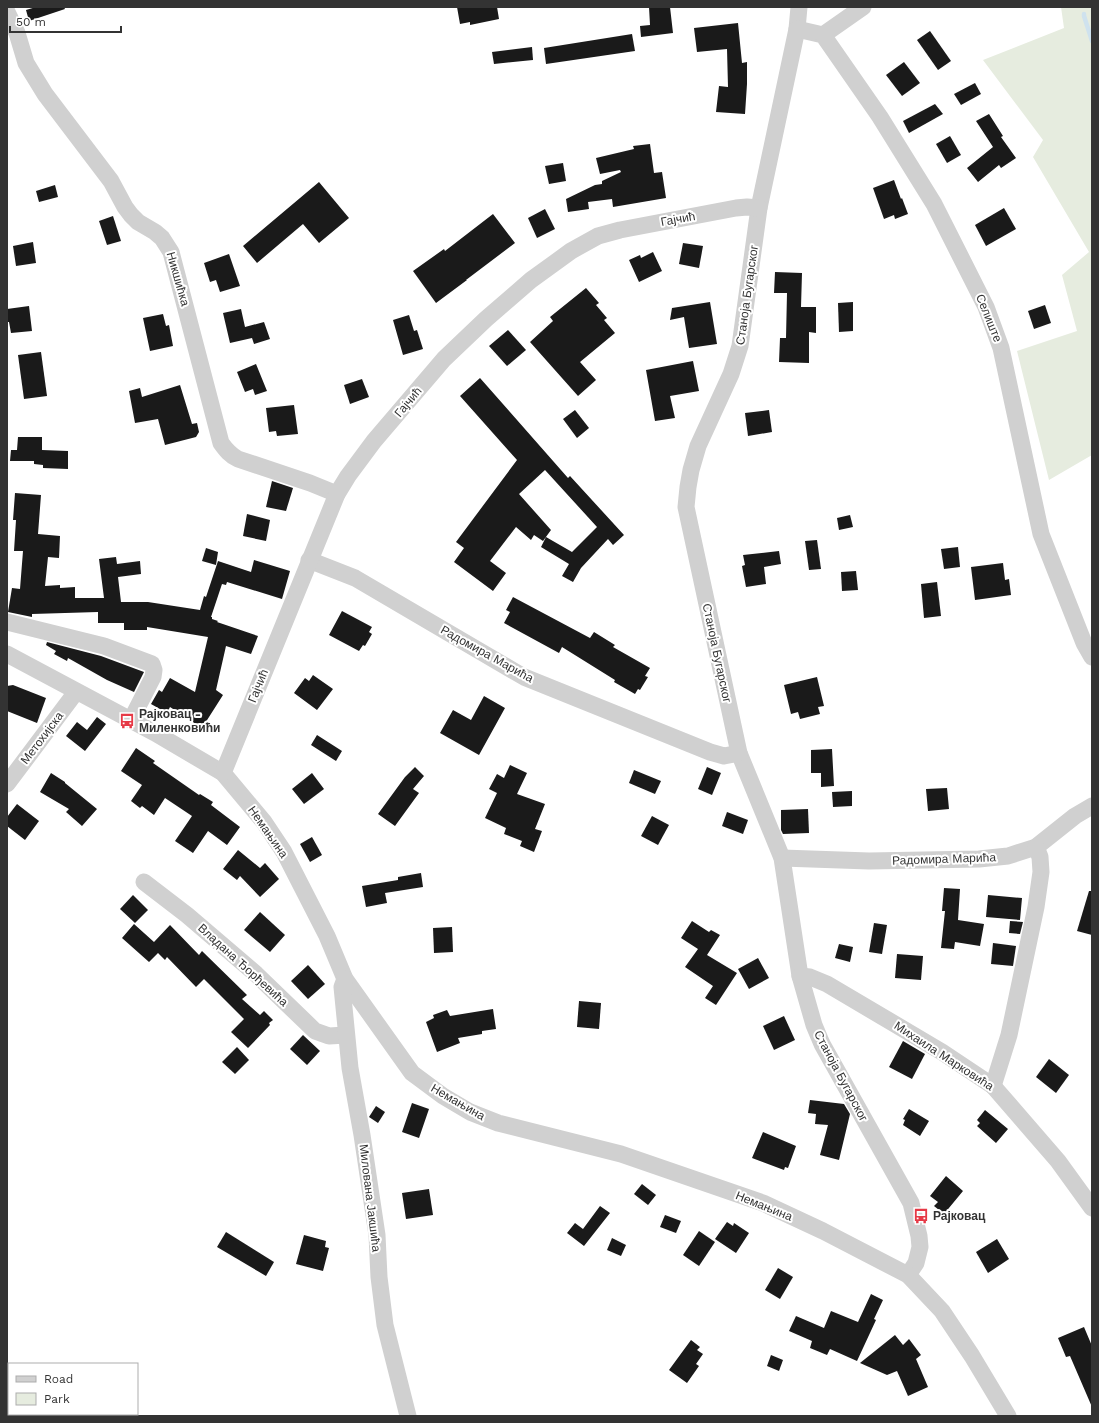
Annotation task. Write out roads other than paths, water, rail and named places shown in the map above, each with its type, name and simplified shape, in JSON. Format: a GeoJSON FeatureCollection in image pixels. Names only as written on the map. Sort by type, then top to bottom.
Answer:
{"type":"FeatureCollection","features":[{"type":"Feature","properties":{"kind":"street","name":"Станоја Бугарског"},"geometry":{"type":"LineString","coordinates":[[799,7],[797,29],[759,208],[740,346],[730,374],[698,446],[691,470],[686,507],[739,753],[782,858],[800,976],[814,1025],[822,1044],[910,1203],[919,1236],[920,1247],[916,1263],[908,1275]]}},
{"type":"Feature","properties":{"kind":"street"},"geometry":{"type":"LineString","coordinates":[[797,29],[823,35],[863,7]]}},
{"type":"Feature","properties":{"kind":"street","name":"Никшићка"},"geometry":{"type":"LineString","coordinates":[[7,12],[26,63],[45,94],[110,181],[131,215],[138,222],[162,238],[171,252],[222,443],[226,450],[238,459],[310,483],[337,494]]}},
{"type":"Feature","properties":{"kind":"street","name":"Селиште"},"geometry":{"type":"LineString","coordinates":[[823,35],[880,117],[934,204],[986,306],[1001,348],[1041,534],[1084,643],[1092,657]]}},
{"type":"Feature","properties":{"kind":"street","name":"Гајчић"},"geometry":{"type":"LineString","coordinates":[[223,773],[337,494],[348,476],[374,441],[444,359],[486,319],[531,280],[571,251],[598,236],[620,230],[736,208],[759,208]]}},
{"type":"Feature","properties":{"kind":"street","name":"Радомира Марића"},"geometry":{"type":"LineString","coordinates":[[309,560],[354,578],[524,677],[710,752],[724,756],[739,753]]}},
{"type":"Feature","properties":{"kind":"street"},"geometry":{"type":"LineString","coordinates":[[7,622],[104,646],[152,664],[154,670],[153,677],[131,720]]}},
{"type":"Feature","properties":{"kind":"street","name":"Немањина"},"geometry":{"type":"LineString","coordinates":[[7,654],[131,720],[223,773],[264,822],[284,852],[327,936],[345,979],[412,1072],[443,1096],[470,1112],[498,1124],[621,1154],[763,1203],[823,1231],[908,1275],[942,1311],[972,1356],[1008,1416]]}},
{"type":"Feature","properties":{"kind":"street","name":"Метохијска"},"geometry":{"type":"LineString","coordinates":[[7,784],[76,692]]}},
{"type":"Feature","properties":{"kind":"street","name":"Радомира Марића"},"geometry":{"type":"LineString","coordinates":[[782,858],[868,861],[979,859],[1008,856],[1036,847],[1075,816],[1092,806]]}},
{"type":"Feature","properties":{"kind":"street"},"geometry":{"type":"LineString","coordinates":[[993,1086],[1009,1035],[1036,907],[1041,872],[1040,857],[1036,847]]}},
{"type":"Feature","properties":{"kind":"street","name":"Владана Ђорђевића"},"geometry":{"type":"LineString","coordinates":[[144,882],[193,920],[256,974],[315,1031],[329,1036],[346,1035]]}},
{"type":"Feature","properties":{"kind":"street","name":"Михаила Марковића"},"geometry":{"type":"LineString","coordinates":[[800,976],[810,977],[833,987],[942,1052],[993,1086],[1058,1161],[1092,1208]]}},
{"type":"Feature","properties":{"kind":"street","name":"Милована Јакшића"},"geometry":{"type":"LineString","coordinates":[[345,979],[342,987],[346,1035],[350,1068],[371,1190],[377,1235],[379,1277],[385,1325],[408,1416]]}},
{"type":"Feature","properties":{"kind":"waterway"},"geometry":{"type":"LineString","coordinates":[[1084,14],[1092,41]]}},
{"type":"Feature","properties":{"kind":"place","name":"Рајковац - Миленковићи"},"geometry":{"type":"Point","coordinates":[127,721]}},
{"type":"Feature","properties":{"kind":"place","name":"Рајковац"},"geometry":{"type":"Point","coordinates":[921,1216]}}]}
